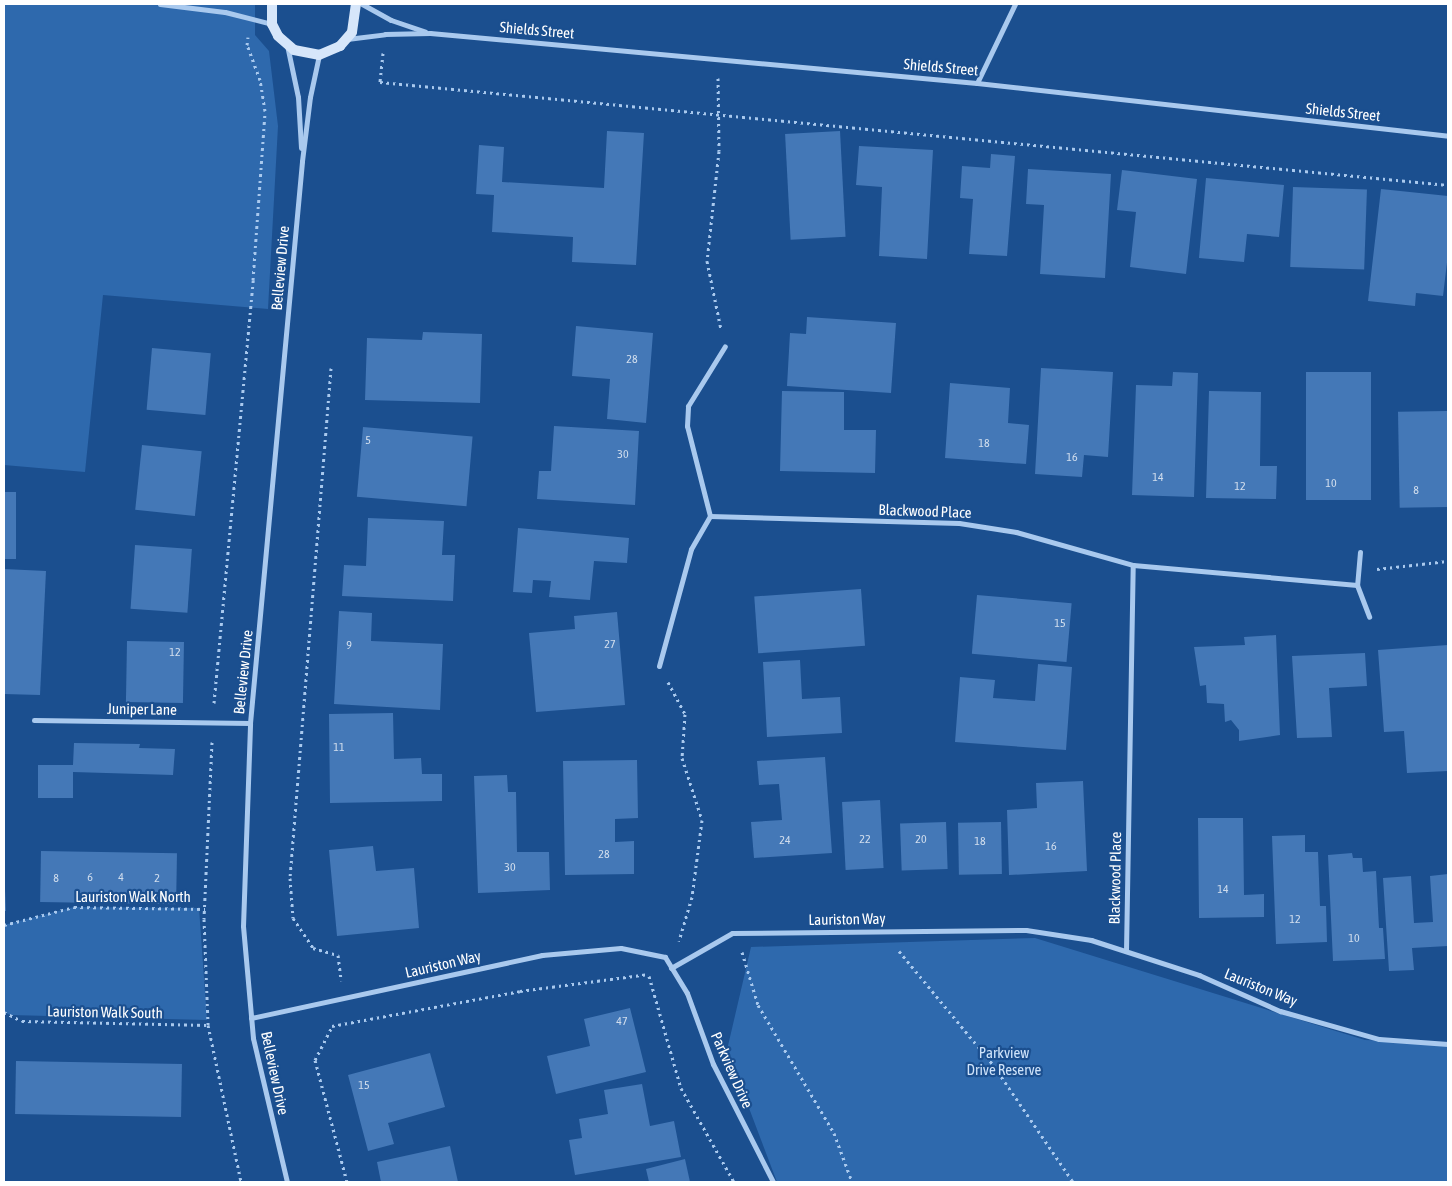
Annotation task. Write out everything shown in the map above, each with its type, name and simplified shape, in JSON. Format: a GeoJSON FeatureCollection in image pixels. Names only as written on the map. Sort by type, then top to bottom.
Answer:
{"type":"FeatureCollection","features":[{"type":"Feature","properties":{"kind":"street"},"geometry":{"type":"LineString","coordinates":[[160,4],[225,12],[272,24]]}},
{"type":"Feature","properties":{"kind":"street"},"geometry":{"type":"LineString","coordinates":[[272,4],[272,24],[287,44],[294,50],[319,55],[340,46],[346,39],[356,19],[356,4]]}},
{"type":"Feature","properties":{"kind":"street","name":"Shields Street"},"geometry":{"type":"LineString","coordinates":[[362,4],[391,20],[430,33]]}},
{"type":"Feature","properties":{"kind":"street"},"geometry":{"type":"LineString","coordinates":[[977,83],[1015,4]]}},
{"type":"Feature","properties":{"kind":"street","name":"Shields Street"},"geometry":{"type":"LineString","coordinates":[[346,39],[385,34],[430,33],[977,83],[1448,136]]}},
{"type":"Feature","properties":{"kind":"street","name":"Belleview Drive"},"geometry":{"type":"LineString","coordinates":[[287,44],[298,97],[302,161]]}},
{"type":"Feature","properties":{"kind":"street","name":"Belleview Drive"},"geometry":{"type":"LineString","coordinates":[[287,1182],[253,1038],[243,926],[250,723],[302,161],[310,97],[319,55]]}},
{"type":"Feature","properties":{"kind":"street"},"geometry":{"type":"LineString","coordinates":[[659,666],[691,549],[710,516],[687,426],[688,406],[725,346]]}},
{"type":"Feature","properties":{"kind":"street","name":"Blackwood Place"},"geometry":{"type":"LineString","coordinates":[[710,516],[960,523],[1016,532],[1133,565],[1357,585]]}},
{"type":"Feature","properties":{"kind":"street"},"geometry":{"type":"LineString","coordinates":[[1360,552],[1357,585],[1369,618]]}},
{"type":"Feature","properties":{"kind":"street","name":"Blackwood Place"},"geometry":{"type":"LineString","coordinates":[[1126,951],[1133,565]]}},
{"type":"Feature","properties":{"kind":"street","name":"Juniper Lane"},"geometry":{"type":"LineString","coordinates":[[34,720],[250,723]]}},
{"type":"Feature","properties":{"kind":"street","name":"Lauriston Way"},"geometry":{"type":"LineString","coordinates":[[252,1018],[542,955],[621,948],[664,957],[671,968],[737,933],[1026,930],[1091,940],[1199,975],[1289,1013],[1379,1039],[1448,1044]]}},
{"type":"Feature","properties":{"kind":"street","name":"Parkview Drive"},"geometry":{"type":"LineString","coordinates":[[671,968],[687,993],[713,1064],[773,1182]]}},
{"type":"Feature","properties":{"kind":"path"},"geometry":{"type":"LineString","coordinates":[[241,1182],[208,1025],[205,909],[213,722],[253,280],[265,111],[260,80],[247,45],[249,18]]}},
{"type":"Feature","properties":{"kind":"path"},"geometry":{"type":"LineString","coordinates":[[385,34],[380,82],[1448,185]]}},
{"type":"Feature","properties":{"kind":"path"},"geometry":{"type":"LineString","coordinates":[[716,59],[719,151],[707,261],[725,346]]}},
{"type":"Feature","properties":{"kind":"path"},"geometry":{"type":"LineString","coordinates":[[331,368],[290,878],[293,918],[313,948],[338,955],[344,999],[351,1022]]}},
{"type":"Feature","properties":{"kind":"path"},"geometry":{"type":"LineString","coordinates":[[1358,571],[1448,561]]}},
{"type":"Feature","properties":{"kind":"path"},"geometry":{"type":"LineString","coordinates":[[659,666],[685,714],[682,758],[702,820],[692,897],[671,968]]}},
{"type":"Feature","properties":{"kind":"path","name":"Lauriston Walk North"},"geometry":{"type":"LineString","coordinates":[[4,925],[74,907],[205,909]]}},
{"type":"Feature","properties":{"kind":"path"},"geometry":{"type":"LineString","coordinates":[[882,932],[994,1066],[1073,1182]]}},
{"type":"Feature","properties":{"kind":"path"},"geometry":{"type":"LineString","coordinates":[[737,933],[758,1005],[834,1134],[852,1182]]}},
{"type":"Feature","properties":{"kind":"path"},"geometry":{"type":"LineString","coordinates":[[650,954],[649,976],[681,1088],[734,1182]]}},
{"type":"Feature","properties":{"kind":"path"},"geometry":{"type":"LineString","coordinates":[[347,1182],[315,1060],[332,1026],[520,991],[649,976]]}},
{"type":"Feature","properties":{"kind":"path","name":"Lauriston Walk South"},"geometry":{"type":"LineString","coordinates":[[4,1012],[22,1022],[208,1025]]}},
{"type":"Feature","properties":{"kind":"green space"},"geometry":{"type":"Polygon","coordinates":[[[4,4],[255,4],[255,35],[269,51],[278,126],[268,309],[103,295],[85,472],[4,465],[4,4]]]}},
{"type":"Feature","properties":{"kind":"green space"},"geometry":{"type":"Polygon","coordinates":[[[74,907],[199,908],[207,1020],[10,1015],[4,1012],[4,925],[74,907]]]}},
{"type":"Feature","properties":{"kind":"green space","name":"Parkview Drive Reserve"},"geometry":{"type":"Polygon","coordinates":[[[1035,938],[1365,1040],[1448,1043],[1448,1182],[777,1182],[727,1050],[751,947],[1035,938]]]}},
{"type":"Feature","properties":{"kind":"building"},"geometry":{"type":"Polygon","coordinates":[[[607,131],[644,133],[636,265],[572,262],[573,237],[492,232],[494,195],[476,194],[479,145],[504,147],[502,182],[604,188],[607,131]]]}},
{"type":"Feature","properties":{"kind":"building"},"geometry":{"type":"Polygon","coordinates":[[[840,131],[846,237],[791,240],[785,134],[840,131]]]}},
{"type":"Feature","properties":{"kind":"building"},"geometry":{"type":"Polygon","coordinates":[[[859,146],[933,150],[927,259],[879,256],[882,187],[856,185],[859,146]]]}},
{"type":"Feature","properties":{"kind":"building"},"geometry":{"type":"Polygon","coordinates":[[[991,154],[1015,156],[1007,256],[969,254],[973,199],[960,198],[962,166],[990,168],[991,154]]]}},
{"type":"Feature","properties":{"kind":"building"},"geometry":{"type":"Polygon","coordinates":[[[1028,169],[1111,174],[1105,278],[1040,274],[1044,205],[1026,204],[1028,169]]]}},
{"type":"Feature","properties":{"kind":"building"},"geometry":{"type":"Polygon","coordinates":[[[1122,170],[1197,179],[1186,274],[1130,267],[1136,212],[1117,210],[1122,170]]]}},
{"type":"Feature","properties":{"kind":"building"},"geometry":{"type":"Polygon","coordinates":[[[1206,178],[1284,185],[1279,237],[1247,234],[1244,262],[1199,258],[1206,178]]]}},
{"type":"Feature","properties":{"kind":"building"},"geometry":{"type":"Polygon","coordinates":[[[1293,187],[1367,190],[1364,270],[1290,267],[1293,187]]]}},
{"type":"Feature","properties":{"kind":"building"},"geometry":{"type":"Polygon","coordinates":[[[1381,189],[1448,196],[1448,254],[1443,296],[1416,293],[1415,306],[1368,301],[1381,189]]]}},
{"type":"Feature","properties":{"kind":"building"},"geometry":{"type":"Polygon","coordinates":[[[807,317],[896,323],[891,393],[787,386],[790,333],[806,334],[807,317]]]}},
{"type":"Feature","properties":{"kind":"building"},"geometry":{"type":"Polygon","coordinates":[[[576,326],[653,333],[646,423],[607,419],[610,379],[572,376],[576,326]]]}},
{"type":"Feature","properties":{"kind":"building"},"geometry":{"type":"Polygon","coordinates":[[[423,332],[482,334],[480,403],[365,400],[367,338],[422,340],[423,332]]]}},
{"type":"Feature","properties":{"kind":"building"},"geometry":{"type":"Polygon","coordinates":[[[152,348],[211,353],[205,415],[147,410],[152,348]]]}},
{"type":"Feature","properties":{"kind":"building"},"geometry":{"type":"Polygon","coordinates":[[[1041,368],[1113,372],[1108,457],[1084,455],[1082,477],[1035,474],[1041,368]]]}},
{"type":"Feature","properties":{"kind":"building"},"geometry":{"type":"Polygon","coordinates":[[[1173,372],[1198,373],[1194,497],[1132,495],[1136,385],[1172,386],[1173,372]]]}},
{"type":"Feature","properties":{"kind":"building"},"geometry":{"type":"Polygon","coordinates":[[[1306,372],[1371,372],[1371,500],[1306,500],[1306,372]]]}},
{"type":"Feature","properties":{"kind":"building"},"geometry":{"type":"Polygon","coordinates":[[[950,383],[1010,388],[1008,423],[1029,425],[1026,464],[945,458],[950,383]]]}},
{"type":"Feature","properties":{"kind":"building"},"geometry":{"type":"Polygon","coordinates":[[[782,391],[844,392],[844,430],[876,430],[875,473],[780,471],[782,391]]]}},
{"type":"Feature","properties":{"kind":"building"},"geometry":{"type":"Polygon","coordinates":[[[1209,391],[1261,392],[1260,466],[1277,466],[1276,499],[1206,498],[1209,391]]]}},
{"type":"Feature","properties":{"kind":"building"},"geometry":{"type":"Polygon","coordinates":[[[1447,411],[1448,507],[1400,508],[1398,412],[1447,411]]]}},
{"type":"Feature","properties":{"kind":"building"},"geometry":{"type":"Polygon","coordinates":[[[554,426],[639,431],[635,505],[537,499],[539,471],[551,471],[554,426]]]}},
{"type":"Feature","properties":{"kind":"building"},"geometry":{"type":"Polygon","coordinates":[[[363,427],[473,437],[466,506],[357,497],[363,427]]]}},
{"type":"Feature","properties":{"kind":"building"},"geometry":{"type":"Polygon","coordinates":[[[142,445],[202,451],[195,516],[135,510],[142,445]]]}},
{"type":"Feature","properties":{"kind":"building"},"geometry":{"type":"Polygon","coordinates":[[[4,492],[16,492],[16,559],[4,559],[4,492]]]}},
{"type":"Feature","properties":{"kind":"building"},"geometry":{"type":"Polygon","coordinates":[[[368,518],[444,521],[442,555],[455,555],[453,601],[342,596],[344,565],[366,566],[368,518]]]}},
{"type":"Feature","properties":{"kind":"building"},"geometry":{"type":"Polygon","coordinates":[[[518,528],[629,538],[627,563],[594,561],[590,600],[549,597],[551,581],[533,580],[532,593],[513,592],[518,528]]]}},
{"type":"Feature","properties":{"kind":"building"},"geometry":{"type":"Polygon","coordinates":[[[135,545],[192,549],[187,613],[131,609],[135,545]]]}},
{"type":"Feature","properties":{"kind":"building"},"geometry":{"type":"Polygon","coordinates":[[[4,569],[46,571],[40,695],[4,694],[4,569]]]}},
{"type":"Feature","properties":{"kind":"building"},"geometry":{"type":"Polygon","coordinates":[[[861,589],[865,646],[758,653],[754,596],[861,589]]]}},
{"type":"Feature","properties":{"kind":"building"},"geometry":{"type":"Polygon","coordinates":[[[977,595],[1072,603],[1066,662],[972,654],[977,595]]]}},
{"type":"Feature","properties":{"kind":"building"},"geometry":{"type":"Polygon","coordinates":[[[339,611],[372,613],[371,641],[443,644],[440,710],[334,704],[339,611]]]}},
{"type":"Feature","properties":{"kind":"building"},"geometry":{"type":"Polygon","coordinates":[[[617,612],[625,705],[536,712],[529,633],[575,629],[574,616],[617,612]]]}},
{"type":"Feature","properties":{"kind":"building"},"geometry":{"type":"Polygon","coordinates":[[[1276,635],[1280,735],[1239,741],[1239,730],[1231,720],[1225,722],[1224,704],[1207,703],[1206,685],[1200,686],[1194,647],[1245,645],[1244,637],[1276,635]]]}},
{"type":"Feature","properties":{"kind":"building"},"geometry":{"type":"Polygon","coordinates":[[[127,641],[184,642],[183,703],[126,702],[127,641]]]}},
{"type":"Feature","properties":{"kind":"building"},"geometry":{"type":"Polygon","coordinates":[[[1448,645],[1448,771],[1407,773],[1404,731],[1384,732],[1378,650],[1448,645]]]}},
{"type":"Feature","properties":{"kind":"building"},"geometry":{"type":"Polygon","coordinates":[[[1365,653],[1367,686],[1329,688],[1332,737],[1297,738],[1292,656],[1365,653]]]}},
{"type":"Feature","properties":{"kind":"building"},"geometry":{"type":"Polygon","coordinates":[[[800,660],[802,699],[840,697],[842,733],[767,737],[763,662],[800,660]]]}},
{"type":"Feature","properties":{"kind":"building"},"geometry":{"type":"Polygon","coordinates":[[[1038,664],[1072,667],[1066,750],[955,742],[960,677],[995,680],[993,698],[1035,701],[1038,664]]]}},
{"type":"Feature","properties":{"kind":"building"},"geometry":{"type":"Polygon","coordinates":[[[393,713],[394,759],[421,758],[422,774],[442,774],[442,801],[330,803],[329,714],[393,713]]]}},
{"type":"Feature","properties":{"kind":"building"},"geometry":{"type":"Polygon","coordinates":[[[74,743],[140,744],[139,748],[175,749],[173,775],[73,772],[73,798],[38,798],[38,765],[73,765],[74,743]]]}},
{"type":"Feature","properties":{"kind":"building"},"geometry":{"type":"Polygon","coordinates":[[[825,757],[832,853],[754,858],[751,822],[782,820],[779,784],[759,785],[757,761],[825,757]]]}},
{"type":"Feature","properties":{"kind":"building"},"geometry":{"type":"Polygon","coordinates":[[[637,760],[638,818],[615,819],[615,842],[634,841],[634,874],[565,875],[563,761],[637,760]]]}},
{"type":"Feature","properties":{"kind":"building"},"geometry":{"type":"Polygon","coordinates":[[[507,775],[508,792],[516,792],[517,852],[549,852],[550,890],[478,893],[474,776],[507,775]]]}},
{"type":"Feature","properties":{"kind":"building"},"geometry":{"type":"Polygon","coordinates":[[[1083,781],[1087,871],[1009,875],[1007,810],[1037,808],[1036,783],[1083,781]]]}},
{"type":"Feature","properties":{"kind":"building"},"geometry":{"type":"Polygon","coordinates":[[[880,800],[884,868],[846,870],[842,802],[880,800]]]}},
{"type":"Feature","properties":{"kind":"building"},"geometry":{"type":"Polygon","coordinates":[[[1198,818],[1243,818],[1244,895],[1264,894],[1264,917],[1199,918],[1198,818]]]}},
{"type":"Feature","properties":{"kind":"building"},"geometry":{"type":"Polygon","coordinates":[[[946,822],[948,869],[902,871],[900,824],[946,822]]]}},
{"type":"Feature","properties":{"kind":"building"},"geometry":{"type":"Polygon","coordinates":[[[1001,822],[1002,874],[959,875],[958,823],[1001,822]]]}},
{"type":"Feature","properties":{"kind":"building"},"geometry":{"type":"Polygon","coordinates":[[[1305,835],[1305,852],[1318,852],[1320,906],[1326,906],[1327,942],[1276,944],[1272,836],[1305,835]]]}},
{"type":"Feature","properties":{"kind":"building"},"geometry":{"type":"Polygon","coordinates":[[[373,846],[376,871],[414,868],[419,928],[337,936],[329,850],[373,846]]]}},
{"type":"Feature","properties":{"kind":"building"},"geometry":{"type":"Polygon","coordinates":[[[41,851],[177,853],[176,904],[40,902],[41,851]]]}},
{"type":"Feature","properties":{"kind":"building"},"geometry":{"type":"Polygon","coordinates":[[[1352,853],[1353,858],[1362,858],[1363,872],[1376,871],[1379,928],[1383,928],[1385,959],[1333,961],[1328,855],[1352,853]]]}},
{"type":"Feature","properties":{"kind":"building"},"geometry":{"type":"Polygon","coordinates":[[[1448,874],[1448,946],[1412,948],[1414,970],[1389,971],[1383,878],[1411,876],[1414,923],[1433,922],[1430,876],[1448,874]]]}},
{"type":"Feature","properties":{"kind":"building"},"geometry":{"type":"Polygon","coordinates":[[[5,889],[6,911],[4,911],[5,889]]]}},
{"type":"Feature","properties":{"kind":"building"},"geometry":{"type":"Polygon","coordinates":[[[630,1008],[646,1072],[556,1094],[547,1056],[590,1046],[584,1019],[630,1008]]]}},
{"type":"Feature","properties":{"kind":"building"},"geometry":{"type":"Polygon","coordinates":[[[430,1053],[445,1107],[388,1123],[394,1144],[368,1151],[348,1075],[430,1053]]]}},
{"type":"Feature","properties":{"kind":"building"},"geometry":{"type":"Polygon","coordinates":[[[16,1061],[182,1064],[181,1117],[15,1114],[16,1061]]]}},
{"type":"Feature","properties":{"kind":"building"},"geometry":{"type":"Polygon","coordinates":[[[642,1084],[650,1126],[674,1121],[681,1157],[575,1175],[569,1140],[582,1138],[579,1119],[608,1114],[604,1090],[642,1084]]]}},
{"type":"Feature","properties":{"kind":"building"},"geometry":{"type":"Polygon","coordinates":[[[450,1146],[458,1182],[381,1182],[377,1162],[450,1146]]]}},
{"type":"Feature","properties":{"kind":"building"},"geometry":{"type":"Polygon","coordinates":[[[685,1159],[690,1182],[649,1182],[646,1169],[685,1159]]]}}]}
